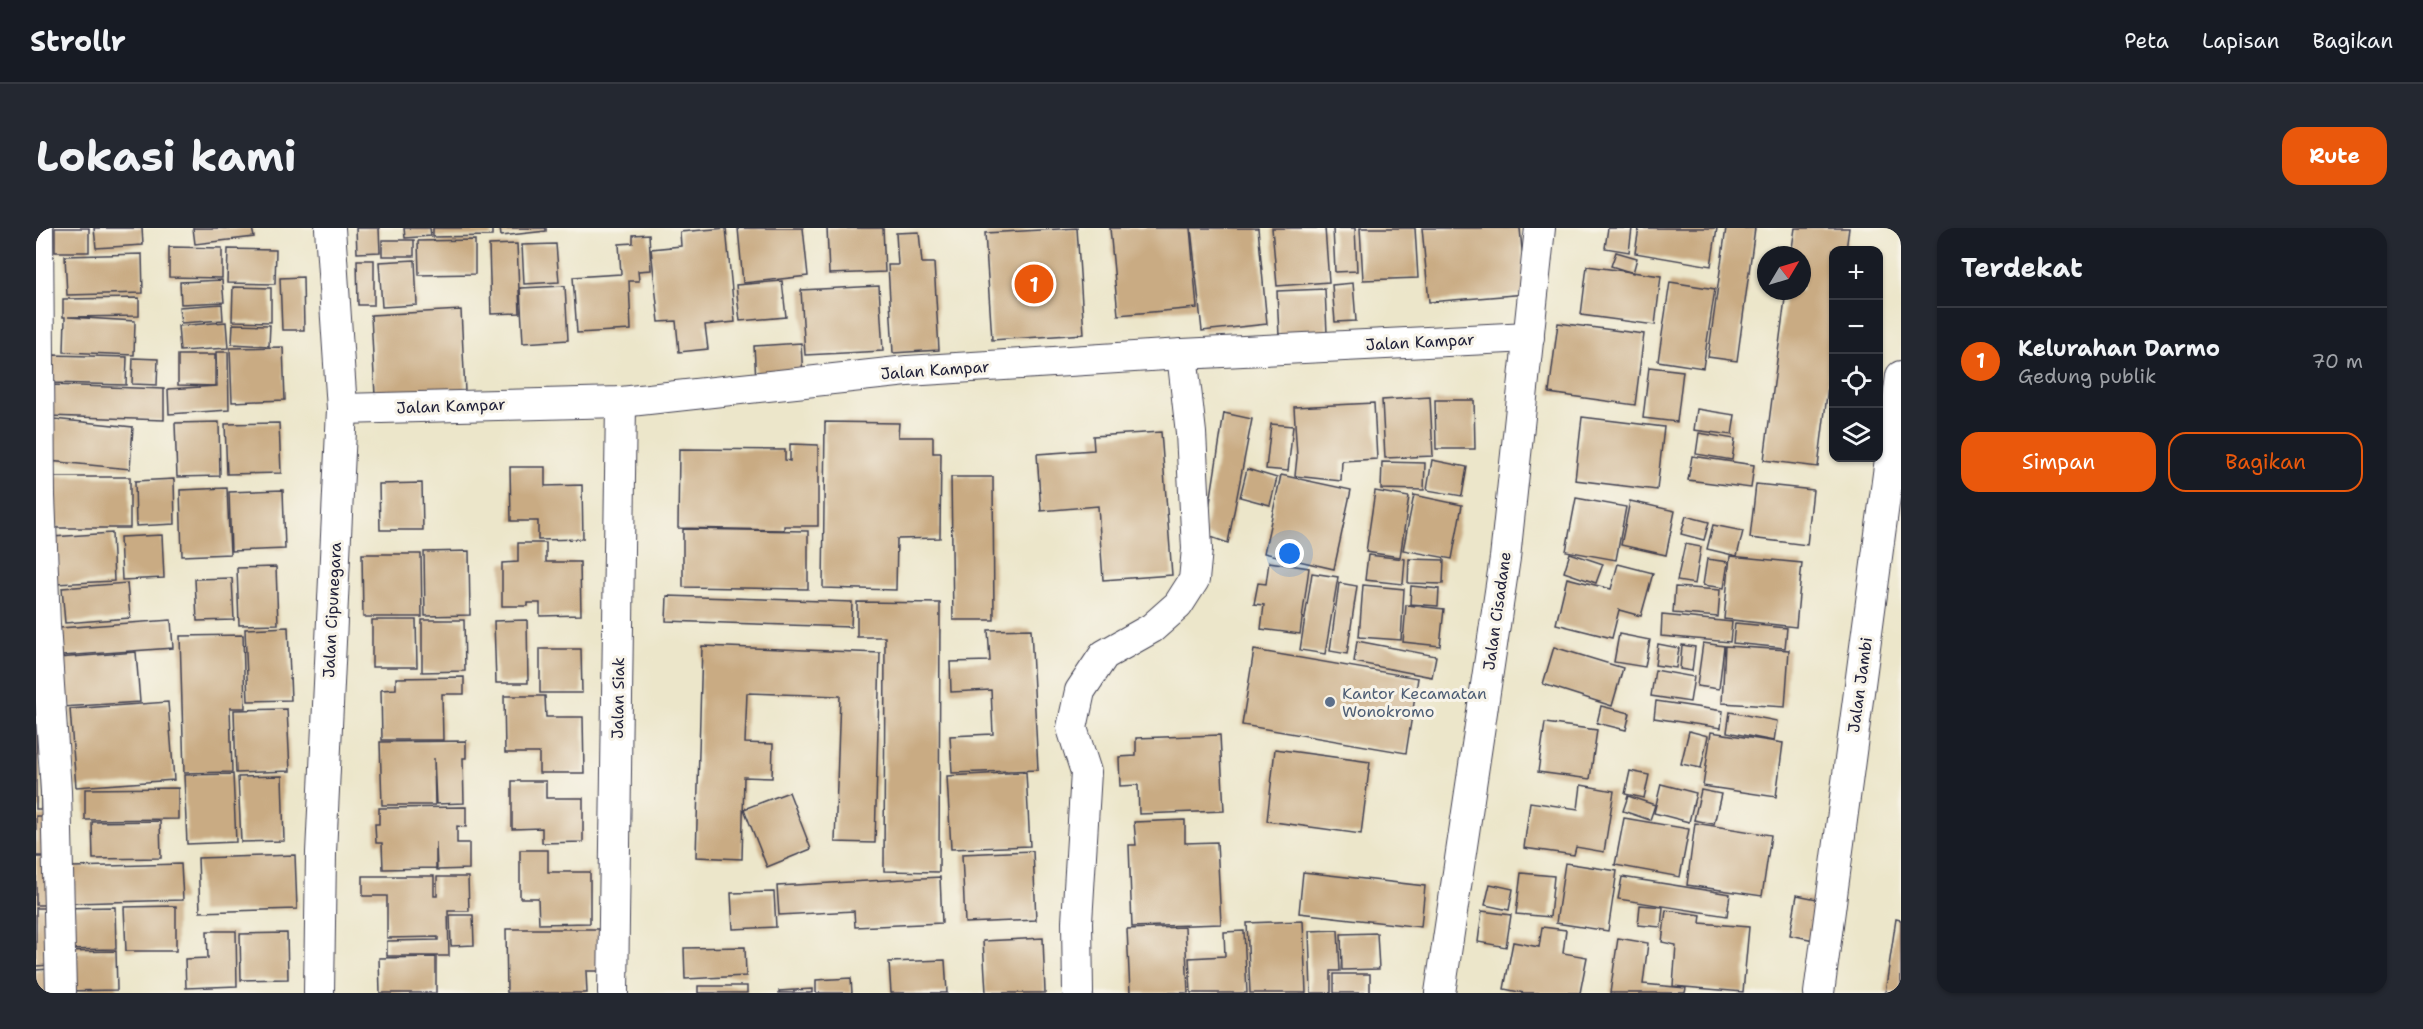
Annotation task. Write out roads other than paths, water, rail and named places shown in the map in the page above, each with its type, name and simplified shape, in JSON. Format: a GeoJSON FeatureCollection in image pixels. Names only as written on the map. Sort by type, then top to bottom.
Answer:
{"type":"FeatureCollection","features":[{"type":"Feature","properties":{"kind":"street"},"geometry":{"type":"LineString","coordinates":[[38,228],[40,496],[45,625],[56,790],[62,992]]}},
{"type":"Feature","properties":{"kind":"street","name":"Jalan Cipunegara"},"geometry":{"type":"LineString","coordinates":[[319,993],[321,853],[342,409],[330,228]]}},
{"type":"Feature","properties":{"kind":"street","name":"Jalan Cisadane"},"geometry":{"type":"LineString","coordinates":[[1440,993],[1505,558],[1540,228]]}},
{"type":"Feature","properties":{"kind":"street","name":"Jalan Kampar"},"geometry":{"type":"LineString","coordinates":[[342,409],[621,402],[907,371],[1182,354],[1529,337]]}},
{"type":"Feature","properties":{"kind":"street"},"geometry":{"type":"LineString","coordinates":[[1078,993],[1077,922],[1086,772],[1072,728],[1080,692],[1104,655],[1152,628],[1178,605],[1194,580],[1197,549],[1191,433],[1182,354]]}},
{"type":"Feature","properties":{"kind":"street","name":"Jalan Jambi"},"geometry":{"type":"LineString","coordinates":[[1819,993],[1901,376]]}},
{"type":"Feature","properties":{"kind":"street","name":"Jalan Siak"},"geometry":{"type":"LineString","coordinates":[[614,993],[621,402]]}},
{"type":"Feature","properties":{"kind":"place","name":"Kelurahan Darmo"},"geometry":{"type":"Point","coordinates":[1034,284]}},
{"type":"Feature","properties":{"kind":"place","name":"Kantor Kecamatan Wonokromo"},"geometry":{"type":"Point","coordinates":[1330,702]}}]}
